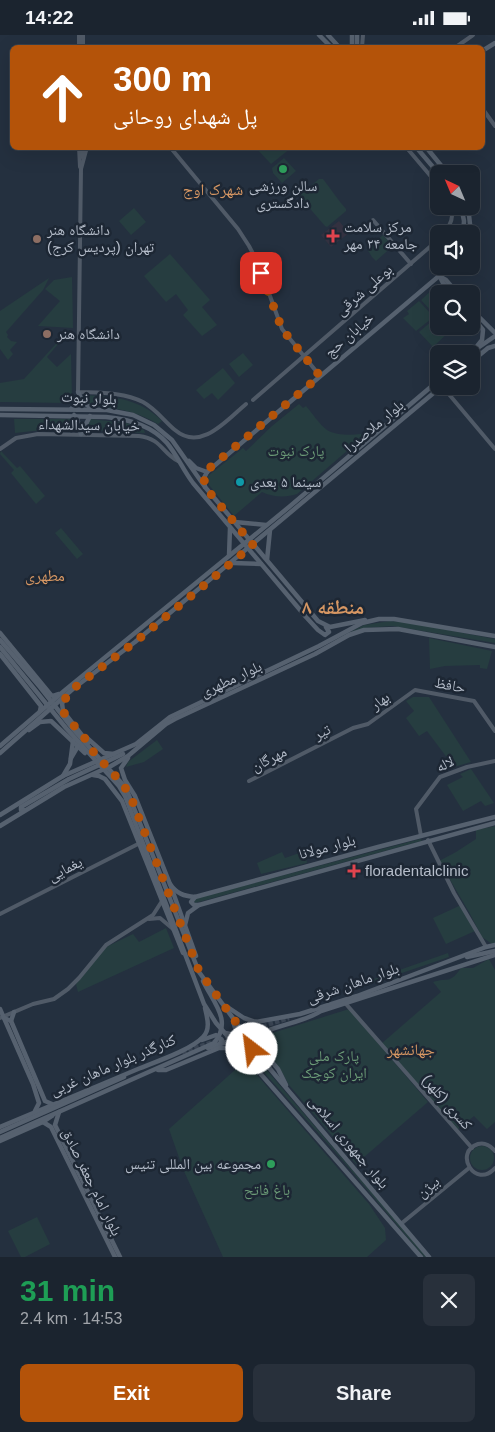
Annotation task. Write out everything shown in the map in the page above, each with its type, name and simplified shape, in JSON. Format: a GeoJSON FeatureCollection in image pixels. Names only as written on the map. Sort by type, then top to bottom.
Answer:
{"type":"FeatureCollection","features":[{"type":"Feature","properties":{"kind":"main road"},"geometry":{"type":"LineString","coordinates":[[320,35],[329,45]]}},
{"type":"Feature","properties":{"kind":"main road"},"geometry":{"type":"LineString","coordinates":[[328,35],[337,45]]}},
{"type":"Feature","properties":{"kind":"main road"},"geometry":{"type":"LineString","coordinates":[[419,150],[431,165]]}},
{"type":"Feature","properties":{"kind":"main road"},"geometry":{"type":"LineString","coordinates":[[428,150],[441,165]]}},
{"type":"Feature","properties":{"kind":"main road"},"geometry":{"type":"LineString","coordinates":[[446,275],[446,280]]}},
{"type":"Feature","properties":{"kind":"main road"},"geometry":{"type":"LineString","coordinates":[[439,276],[450,285]]}},
{"type":"Feature","properties":{"kind":"main road"},"geometry":{"type":"LineString","coordinates":[[439,276],[445,285]]}},
{"type":"Feature","properties":{"kind":"main road","name":"خیابان حج"},"geometry":{"type":"LineString","coordinates":[[206,471],[439,276]]}},
{"type":"Feature","properties":{"kind":"main road"},"geometry":{"type":"LineString","coordinates":[[480,318],[495,334],[480,345]]}},
{"type":"Feature","properties":{"kind":"main road"},"geometry":{"type":"LineString","coordinates":[[478,345],[482,340],[483,330],[480,326]]}},
{"type":"Feature","properties":{"kind":"main road"},"geometry":{"type":"LineString","coordinates":[[480,355],[488,348],[495,346]]}},
{"type":"Feature","properties":{"kind":"main road","name":"بلوار ملاصدرا"},"geometry":{"type":"LineString","coordinates":[[242,542],[266,525],[430,388]]}},
{"type":"Feature","properties":{"kind":"main road"},"geometry":{"type":"LineString","coordinates":[[78,392],[85,405],[95,409]]}},
{"type":"Feature","properties":{"kind":"main road"},"geometry":{"type":"LineString","coordinates":[[71,409],[78,402],[78,392]]}},
{"type":"Feature","properties":{"kind":"main road","name":"بلوار ملاصدرا"},"geometry":{"type":"LineString","coordinates":[[0,753],[74,688],[135,642],[232,563],[250,551],[270,530],[431,395]]}},
{"type":"Feature","properties":{"kind":"main road"},"geometry":{"type":"LineString","coordinates":[[415,400],[419,405]]}},
{"type":"Feature","properties":{"kind":"main road","name":"بلوار نبوت"},"geometry":{"type":"LineString","coordinates":[[0,409],[95,409],[133,415],[154,425],[172,440],[205,487],[318,621],[324,625]]}},
{"type":"Feature","properties":{"kind":"main road","name":"بلوار نبوت"},"geometry":{"type":"LineString","coordinates":[[0,415],[74,415],[118,418],[142,425],[156,433],[167,443],[175,460],[185,473],[318,630]]}},
{"type":"Feature","properties":{"kind":"main road"},"geometry":{"type":"LineString","coordinates":[[74,415],[77,418],[81,434]]}},
{"type":"Feature","properties":{"kind":"main road"},"geometry":{"type":"LineString","coordinates":[[81,434],[90,416]]}},
{"type":"Feature","properties":{"kind":"main road"},"geometry":{"type":"LineString","coordinates":[[163,439],[168,438],[167,435]]}},
{"type":"Feature","properties":{"kind":"main road"},"geometry":{"type":"LineString","coordinates":[[167,443],[168,440],[172,440]]}},
{"type":"Feature","properties":{"kind":"main road"},"geometry":{"type":"LineString","coordinates":[[184,458],[196,468],[206,471],[204,478],[205,487]]}},
{"type":"Feature","properties":{"kind":"main road"},"geometry":{"type":"LineString","coordinates":[[235,522],[266,525]]}},
{"type":"Feature","properties":{"kind":"main road"},"geometry":{"type":"LineString","coordinates":[[229,556],[230,527]]}},
{"type":"Feature","properties":{"kind":"main road"},"geometry":{"type":"LineString","coordinates":[[267,561],[270,530]]}},
{"type":"Feature","properties":{"kind":"main road"},"geometry":{"type":"LineString","coordinates":[[0,746],[130,636],[229,556],[242,542]]}},
{"type":"Feature","properties":{"kind":"main road"},"geometry":{"type":"LineString","coordinates":[[232,563],[261,564]]}},
{"type":"Feature","properties":{"kind":"main road"},"geometry":{"type":"LineString","coordinates":[[324,625],[336,627],[359,621],[379,619]]}},
{"type":"Feature","properties":{"kind":"main road","name":"بلوار مطهری"},"geometry":{"type":"LineString","coordinates":[[2,814],[63,776],[136,744],[170,717],[319,646],[362,623],[379,619],[418,622],[495,636]]}},
{"type":"Feature","properties":{"kind":"main road"},"geometry":{"type":"LineString","coordinates":[[318,630],[324,635],[328,634],[329,630],[324,625]]}},
{"type":"Feature","properties":{"kind":"main road","name":"بلوار مطهری"},"geometry":{"type":"LineString","coordinates":[[0,826],[64,787],[130,754],[166,724],[175,719],[315,654],[349,635],[375,628],[398,629],[495,647]]}},
{"type":"Feature","properties":{"kind":"main road"},"geometry":{"type":"LineString","coordinates":[[318,630],[322,639],[319,646]]}},
{"type":"Feature","properties":{"kind":"main road"},"geometry":{"type":"LineString","coordinates":[[0,633],[53,696],[64,691]]}},
{"type":"Feature","properties":{"kind":"main road"},"geometry":{"type":"LineString","coordinates":[[130,636],[136,637],[135,642]]}},
{"type":"Feature","properties":{"kind":"main road"},"geometry":{"type":"LineString","coordinates":[[0,641],[93,755]]}},
{"type":"Feature","properties":{"kind":"main road"},"geometry":{"type":"LineString","coordinates":[[0,647],[66,728],[93,755]]}},
{"type":"Feature","properties":{"kind":"main road"},"geometry":{"type":"LineString","coordinates":[[0,655],[41,707],[40,711],[35,715]]}},
{"type":"Feature","properties":{"kind":"main road"},"geometry":{"type":"LineString","coordinates":[[33,695],[37,698],[41,697],[45,692],[44,687]]}},
{"type":"Feature","properties":{"kind":"main road"},"geometry":{"type":"LineString","coordinates":[[74,688],[65,699],[62,707],[65,715],[88,742],[93,755]]}},
{"type":"Feature","properties":{"kind":"main road"},"geometry":{"type":"LineString","coordinates":[[12,743],[17,741],[37,723],[47,720],[55,724],[81,750],[93,755]]}},
{"type":"Feature","properties":{"kind":"main road"},"geometry":{"type":"LineString","coordinates":[[63,776],[68,770],[71,758],[74,722]]}},
{"type":"Feature","properties":{"kind":"main road"},"geometry":{"type":"LineString","coordinates":[[71,758],[76,749],[87,738],[104,753],[117,753]]}},
{"type":"Feature","properties":{"kind":"main road"},"geometry":{"type":"LineString","coordinates":[[27,810],[22,811],[21,807],[69,779],[119,756],[136,744]]}},
{"type":"Feature","properties":{"kind":"main road"},"geometry":{"type":"LineString","coordinates":[[130,754],[121,768],[125,780],[135,797],[170,884],[195,953],[196,962]]}},
{"type":"Feature","properties":{"kind":"main road","name":"بلوار جمهوری اسلامی"},"geometry":{"type":"LineString","coordinates":[[93,755],[122,783],[130,795],[199,971],[238,1025],[250,1046],[430,1257]]}},
{"type":"Feature","properties":{"kind":"main road","name":"بلوار جمهوری اسلامی"},"geometry":{"type":"LineString","coordinates":[[93,755],[125,796],[204,1004],[216,1023],[240,1048],[421,1257]]}},
{"type":"Feature","properties":{"kind":"main road"},"geometry":{"type":"LineString","coordinates":[[125,780],[116,773],[112,773],[108,778],[126,808],[172,929],[189,965]]}},
{"type":"Feature","properties":{"kind":"main road"},"geometry":{"type":"LineString","coordinates":[[84,777],[92,775],[102,777],[112,787]]}},
{"type":"Feature","properties":{"kind":"main road"},"geometry":{"type":"LineString","coordinates":[[2,814],[13,811],[13,819]]}},
{"type":"Feature","properties":{"kind":"main road","name":"بلوار مولانا"},"geometry":{"type":"LineString","coordinates":[[195,897],[495,817]]}},
{"type":"Feature","properties":{"kind":"main road","name":"بلوار مولانا"},"geometry":{"type":"LineString","coordinates":[[199,905],[428,840],[495,823]]}},
{"type":"Feature","properties":{"kind":"main road"},"geometry":{"type":"LineString","coordinates":[[170,884],[178,893],[184,896],[195,897]]}},
{"type":"Feature","properties":{"kind":"main road"},"geometry":{"type":"LineString","coordinates":[[195,897],[191,902],[194,905],[199,905]]}},
{"type":"Feature","properties":{"kind":"main road"},"geometry":{"type":"LineString","coordinates":[[185,925],[188,913],[199,905]]}},
{"type":"Feature","properties":{"kind":"main road","name":"بلوار ماهان شرقی"},"geometry":{"type":"LineString","coordinates":[[256,1022],[300,1014],[351,998],[495,945]]}},
{"type":"Feature","properties":{"kind":"main road"},"geometry":{"type":"LineString","coordinates":[[463,957],[495,951]]}},
{"type":"Feature","properties":{"kind":"main road","name":"بلوار ماهان شرقی"},"geometry":{"type":"LineString","coordinates":[[260,1033],[312,1017],[321,1011],[495,955]]}},
{"type":"Feature","properties":{"kind":"main road"},"geometry":{"type":"LineString","coordinates":[[0,1139],[214,1043],[223,1027],[221,1014],[199,971]]}},
{"type":"Feature","properties":{"kind":"main road"},"geometry":{"type":"LineString","coordinates":[[221,1002],[240,1016],[256,1022]]}},
{"type":"Feature","properties":{"kind":"main road","name":"کنارگذر بلوار ماهان غربی"},"geometry":{"type":"LineString","coordinates":[[0,1127],[36,1114],[52,1104],[195,1043],[204,1037],[208,1027],[204,1004]]}},
{"type":"Feature","properties":{"kind":"main road"},"geometry":{"type":"LineString","coordinates":[[0,1009],[1,1019],[9,1027],[33,1084],[39,1103],[36,1114]]}},
{"type":"Feature","properties":{"kind":"main road"},"geometry":{"type":"LineString","coordinates":[[190,1054],[321,1011]]}},
{"type":"Feature","properties":{"kind":"main road"},"geometry":{"type":"LineString","coordinates":[[14,1012],[11,1021],[45,1101],[52,1104]]}},
{"type":"Feature","properties":{"kind":"main road"},"geometry":{"type":"LineString","coordinates":[[216,1023],[226,1033],[234,1033],[236,1028],[231,1015]]}},
{"type":"Feature","properties":{"kind":"main road"},"geometry":{"type":"LineString","coordinates":[[1,1019],[11,1021]]}},
{"type":"Feature","properties":{"kind":"main road"},"geometry":{"type":"LineString","coordinates":[[256,1022],[250,1026],[249,1031],[254,1035],[260,1033]]}},
{"type":"Feature","properties":{"kind":"main road"},"geometry":{"type":"LineString","coordinates":[[240,1048],[239,1039],[243,1039],[250,1046],[260,1033]]}},
{"type":"Feature","properties":{"kind":"main road"},"geometry":{"type":"LineString","coordinates":[[195,1043],[216,1035],[221,1038],[222,1042],[212,1050]]}},
{"type":"Feature","properties":{"kind":"main road"},"geometry":{"type":"LineString","coordinates":[[255,1042],[278,1069],[288,1089]]}},
{"type":"Feature","properties":{"kind":"main road"},"geometry":{"type":"LineString","coordinates":[[154,1070],[166,1070],[212,1050],[224,1047],[233,1048],[248,1058]]}},
{"type":"Feature","properties":{"kind":"main road"},"geometry":{"type":"LineString","coordinates":[[36,1114],[120,1081],[136,1069]]}},
{"type":"Feature","properties":{"kind":"main road"},"geometry":{"type":"LineString","coordinates":[[39,1103],[45,1101]]}},
{"type":"Feature","properties":{"kind":"main road"},"geometry":{"type":"LineString","coordinates":[[0,1132],[60,1101]]}},
{"type":"Feature","properties":{"kind":"main road","name":"بلوار امام جعفر صادق"},"geometry":{"type":"LineString","coordinates":[[60,1111],[55,1125],[115,1257]]}},
{"type":"Feature","properties":{"kind":"main road"},"geometry":{"type":"LineString","coordinates":[[0,1139],[43,1123],[50,1119],[53,1114]]}},
{"type":"Feature","properties":{"kind":"main road","name":"بلوار امام جعفر صادق"},"geometry":{"type":"LineString","coordinates":[[43,1123],[51,1127],[120,1257]]}},
{"type":"Feature","properties":{"kind":"street"},"geometry":{"type":"LineString","coordinates":[[459,45],[473,35]]}},
{"type":"Feature","properties":{"kind":"street"},"geometry":{"type":"LineString","coordinates":[[485,112],[495,126]]}},
{"type":"Feature","properties":{"kind":"street"},"geometry":{"type":"LineString","coordinates":[[81,150],[78,392],[116,394],[137,400],[153,409],[179,433],[198,438],[211,433],[246,404]]}},
{"type":"Feature","properties":{"kind":"street"},"geometry":{"type":"LineString","coordinates":[[81,169],[86,150]]}},
{"type":"Feature","properties":{"kind":"street"},"geometry":{"type":"LineString","coordinates":[[172,150],[238,229],[258,263],[282,329],[320,376]]}},
{"type":"Feature","properties":{"kind":"street"},"geometry":{"type":"LineString","coordinates":[[409,150],[430,175]]}},
{"type":"Feature","properties":{"kind":"street"},"geometry":{"type":"LineString","coordinates":[[373,220],[411,264]]}},
{"type":"Feature","properties":{"kind":"street","name":"بوعلی شرقی"},"geometry":{"type":"LineString","coordinates":[[253,400],[430,247]]}},
{"type":"Feature","properties":{"kind":"street"},"geometry":{"type":"LineString","coordinates":[[450,395],[495,449]]}},
{"type":"Feature","properties":{"kind":"street","name":"خیابان سیدالشهداء"},"geometry":{"type":"LineString","coordinates":[[0,449],[12,440],[29,435],[139,436],[152,439],[175,460]]}},
{"type":"Feature","properties":{"kind":"street","name":"بهار"},"geometry":{"type":"LineString","coordinates":[[357,726],[368,724],[415,691]]}},
{"type":"Feature","properties":{"kind":"street","name":"حافظ"},"geometry":{"type":"LineString","coordinates":[[415,691],[474,701],[495,731]]}},
{"type":"Feature","properties":{"kind":"street","name":"تیر"},"geometry":{"type":"LineString","coordinates":[[298,757],[357,726]]}},
{"type":"Feature","properties":{"kind":"street","name":"مهرگان"},"geometry":{"type":"LineString","coordinates":[[249,781],[298,757]]}},
{"type":"Feature","properties":{"kind":"street","name":"لاله"},"geometry":{"type":"LineString","coordinates":[[420,836],[416,809],[440,777],[467,767],[495,761]]}},
{"type":"Feature","properties":{"kind":"street"},"geometry":{"type":"LineString","coordinates":[[428,840],[454,893],[486,947]]}},
{"type":"Feature","properties":{"kind":"street","name":"یغمایی"},"geometry":{"type":"LineString","coordinates":[[0,915],[140,843]]}},
{"type":"Feature","properties":{"kind":"street"},"geometry":{"type":"LineString","coordinates":[[1,1019],[33,1004],[54,999],[68,989],[106,945],[147,920],[158,911],[162,901]]}},
{"type":"Feature","properties":{"kind":"street"},"geometry":{"type":"LineString","coordinates":[[147,920],[160,918],[172,929]]}},
{"type":"Feature","properties":{"kind":"street","name":"کسری (کلهر)"},"geometry":{"type":"LineString","coordinates":[[346,1004],[472,1148]]}},
{"type":"Feature","properties":{"kind":"street"},"geometry":{"type":"LineString","coordinates":[[494,1171],[479,1175],[469,1168],[467,1156],[472,1148],[480,1144],[493,1145],[495,1151]]}},
{"type":"Feature","properties":{"kind":"street","name":"بیژن"},"geometry":{"type":"LineString","coordinates":[[402,1223],[469,1168]]}},
{"type":"Feature","properties":{"kind":"shaded area"},"geometry":{"type":"Polygon","coordinates":[[[339,221],[349,233],[331,247],[321,235],[339,221]]]}},
{"type":"Feature","properties":{"kind":"green space"},"geometry":{"type":"Polygon","coordinates":[[[258,150],[288,150],[271,164],[258,150]]]}},
{"type":"Feature","properties":{"kind":"green space","name":"سالن ورزشی دادگستری"},"geometry":{"type":"Polygon","coordinates":[[[284,158],[296,171],[282,183],[273,173],[272,168],[284,158]]]}},
{"type":"Feature","properties":{"kind":"green space"},"geometry":{"type":"Polygon","coordinates":[[[319,179],[323,179],[346,209],[327,227],[300,197],[319,179]]]}},
{"type":"Feature","properties":{"kind":"green space"},"geometry":{"type":"Polygon","coordinates":[[[134,208],[146,222],[131,235],[119,221],[134,208]]]}},
{"type":"Feature","properties":{"kind":"green space"},"geometry":{"type":"Polygon","coordinates":[[[383,235],[393,246],[376,261],[367,249],[383,235]]]}},
{"type":"Feature","properties":{"kind":"green space"},"geometry":{"type":"Polygon","coordinates":[[[170,254],[210,300],[202,307],[217,325],[202,336],[183,315],[188,310],[176,294],[166,302],[144,276],[170,254]]]}},
{"type":"Feature","properties":{"kind":"green space"},"geometry":{"type":"Polygon","coordinates":[[[72,277],[73,328],[38,326],[60,301],[45,289],[54,280],[72,277]]]}},
{"type":"Feature","properties":{"kind":"green space"},"geometry":{"type":"Polygon","coordinates":[[[49,278],[43,290],[6,332],[7,337],[11,341],[17,342],[10,350],[13,354],[8,360],[0,349],[0,311],[49,278]]]}},
{"type":"Feature","properties":{"kind":"green space"},"geometry":{"type":"Polygon","coordinates":[[[430,292],[430,310],[421,300],[430,292]]]}},
{"type":"Feature","properties":{"kind":"green space"},"geometry":{"type":"Polygon","coordinates":[[[419,301],[430,313],[430,320],[416,331],[403,318],[409,314],[407,311],[419,301]]]}},
{"type":"Feature","properties":{"kind":"green space"},"geometry":{"type":"Polygon","coordinates":[[[430,323],[430,335],[446,335],[435,345],[431,345],[419,332],[430,323]]]}},
{"type":"Feature","properties":{"kind":"green space"},"geometry":{"type":"Polygon","coordinates":[[[64,335],[47,357],[57,367],[71,354],[72,400],[68,403],[0,402],[0,383],[24,379],[64,335]]]}},
{"type":"Feature","properties":{"kind":"green space"},"geometry":{"type":"Polygon","coordinates":[[[243,353],[253,365],[239,377],[229,364],[243,353]]]}},
{"type":"Feature","properties":{"kind":"green space"},"geometry":{"type":"Polygon","coordinates":[[[223,368],[235,383],[218,400],[212,393],[204,399],[196,390],[223,368]]]}},
{"type":"Feature","properties":{"kind":"green space"},"geometry":{"type":"Polygon","coordinates":[[[86,393],[87,395],[118,398],[136,404],[145,408],[162,421],[158,424],[125,411],[89,406],[83,398],[83,394],[86,393]]]}},
{"type":"Feature","properties":{"kind":"green space","name":"پارک نبوت"},"geometry":{"type":"Polygon","coordinates":[[[299,404],[303,408],[306,406],[321,425],[331,432],[348,435],[369,432],[297,494],[279,496],[262,492],[234,516],[209,485],[208,476],[243,448],[246,451],[299,404]]]}},
{"type":"Feature","properties":{"kind":"green space"},"geometry":{"type":"Polygon","coordinates":[[[14,419],[75,419],[76,429],[15,433],[14,419]]]}},
{"type":"Feature","properties":{"kind":"green space"},"geometry":{"type":"Polygon","coordinates":[[[90,419],[127,423],[144,430],[145,433],[85,430],[90,419]]]}},
{"type":"Feature","properties":{"kind":"green space"},"geometry":{"type":"Polygon","coordinates":[[[1,451],[17,468],[20,466],[45,496],[36,504],[11,473],[14,470],[0,454],[1,451]]]}},
{"type":"Feature","properties":{"kind":"green space"},"geometry":{"type":"Polygon","coordinates":[[[61,528],[83,554],[77,559],[55,533],[61,528]]]}},
{"type":"Feature","properties":{"kind":"green space"},"geometry":{"type":"Polygon","coordinates":[[[390,621],[411,623],[495,639],[495,643],[393,626],[365,628],[333,641],[364,625],[390,621]]]}},
{"type":"Feature","properties":{"kind":"green space"},"geometry":{"type":"Polygon","coordinates":[[[429,638],[492,651],[487,669],[480,668],[480,665],[445,666],[430,669],[429,638]]]}},
{"type":"Feature","properties":{"kind":"green space"},"geometry":{"type":"Polygon","coordinates":[[[413,697],[429,697],[471,762],[454,767],[427,731],[419,736],[406,718],[414,711],[406,701],[413,697]]]}},
{"type":"Feature","properties":{"kind":"green space"},"geometry":{"type":"Polygon","coordinates":[[[157,740],[163,749],[144,762],[126,767],[128,762],[157,740]]]}},
{"type":"Feature","properties":{"kind":"green space"},"geometry":{"type":"Polygon","coordinates":[[[471,769],[494,803],[485,806],[481,801],[463,811],[447,785],[463,777],[460,774],[471,769]]]}},
{"type":"Feature","properties":{"kind":"green space"},"geometry":{"type":"Polygon","coordinates":[[[495,826],[495,943],[492,944],[482,937],[439,861],[476,839],[476,830],[495,826]]]}},
{"type":"Feature","properties":{"kind":"green space"},"geometry":{"type":"Polygon","coordinates":[[[420,839],[421,841],[199,902],[195,903],[193,901],[201,897],[420,839]]]}},
{"type":"Feature","properties":{"kind":"green space"},"geometry":{"type":"Polygon","coordinates":[[[305,851],[307,863],[261,874],[257,863],[282,852],[285,858],[305,851]]]}},
{"type":"Feature","properties":{"kind":"green space"},"geometry":{"type":"Polygon","coordinates":[[[461,905],[475,931],[446,944],[433,918],[461,905]]]}},
{"type":"Feature","properties":{"kind":"green space"},"geometry":{"type":"Polygon","coordinates":[[[166,928],[174,948],[78,992],[76,984],[104,948],[133,934],[139,942],[166,928]]]}},
{"type":"Feature","properties":{"kind":"green space"},"geometry":{"type":"Polygon","coordinates":[[[448,953],[449,957],[346,992],[345,989],[448,953]]]}},
{"type":"Feature","properties":{"kind":"green space"},"geometry":{"type":"Polygon","coordinates":[[[489,959],[495,970],[495,1122],[487,1129],[474,1116],[457,1130],[381,1044],[441,992],[433,982],[451,979],[461,968],[473,968],[489,959]]]}},
{"type":"Feature","properties":{"kind":"green space","name":"پارک ملی ایران کوچک"},"geometry":{"type":"Polygon","coordinates":[[[349,1009],[428,1102],[356,1164],[289,1085],[281,1071],[258,1043],[266,1035],[349,1009]]]}},
{"type":"Feature","properties":{"kind":"green space"},"geometry":{"type":"Polygon","coordinates":[[[245,1046],[427,1257],[424,1257],[337,1154],[243,1049],[245,1046]]]}},
{"type":"Feature","properties":{"kind":"green space","name":"باغ فاتح"},"geometry":{"type":"Polygon","coordinates":[[[245,1061],[369,1204],[385,1228],[386,1240],[367,1257],[223,1257],[183,1169],[169,1129],[245,1061]]]}},
{"type":"Feature","properties":{"kind":"green space"},"geometry":{"type":"Polygon","coordinates":[[[482,1146],[491,1149],[494,1158],[491,1167],[482,1170],[473,1167],[470,1158],[473,1149],[482,1146]]]}},
{"type":"Feature","properties":{"kind":"green space"},"geometry":{"type":"Polygon","coordinates":[[[37,1217],[50,1244],[25,1257],[21,1257],[8,1231],[37,1217]]]}},
{"type":"Feature","properties":{"kind":"tunnel"},"geometry":{"type":"LineString","coordinates":[[182,1052],[289,1018]]}},
{"type":"Feature","properties":{"kind":"place","name":"سالن ورزشی دادگستری"},"geometry":{"type":"Point","coordinates":[283,169]}},
{"type":"Feature","properties":{"kind":"place","name":"مرکز سلامت جامعه ۲۴ مهر"},"geometry":{"type":"Point","coordinates":[333,236]}},
{"type":"Feature","properties":{"kind":"place","name":"دانشگاه هنر تهران (پردیس کرج)"},"geometry":{"type":"Point","coordinates":[37,239]}},
{"type":"Feature","properties":{"kind":"place","name":"دانشگاه هنر"},"geometry":{"type":"Point","coordinates":[47,334]}},
{"type":"Feature","properties":{"kind":"place","name":"سینما ۵ بعدی"},"geometry":{"type":"Point","coordinates":[240,482]}},
{"type":"Feature","properties":{"kind":"place","name":"floradentalclinic"},"geometry":{"type":"Point","coordinates":[354,871]}},
{"type":"Feature","properties":{"kind":"place","name":"مجموعه بین المللی تنیس"},"geometry":{"type":"Point","coordinates":[271,1164]}},
{"type":"Feature","properties":{"kind":"district","name":"شهرک اوج"},"geometry":{"type":"Point","coordinates":[213,189]}},
{"type":"Feature","properties":{"kind":"district","name":"مطهری"},"geometry":{"type":"Point","coordinates":[45,575]}},
{"type":"Feature","properties":{"kind":"district","name":"منطقه ۸"},"geometry":{"type":"Point","coordinates":[333,607]}},
{"type":"Feature","properties":{"kind":"district","name":"جهانشهر"},"geometry":{"type":"Point","coordinates":[411,1049]}},
{"type":"Feature","properties":{"kind":"route"},"geometry":{"type":"LineString","coordinates":[[252,1049],[241,1029],[199,971],[130,795],[122,783],[94,753],[88,742],[62,711],[62,703],[74,688],[135,642],[253,545],[205,487],[204,478],[206,471],[320,376],[282,329],[261,273]]}}]}
